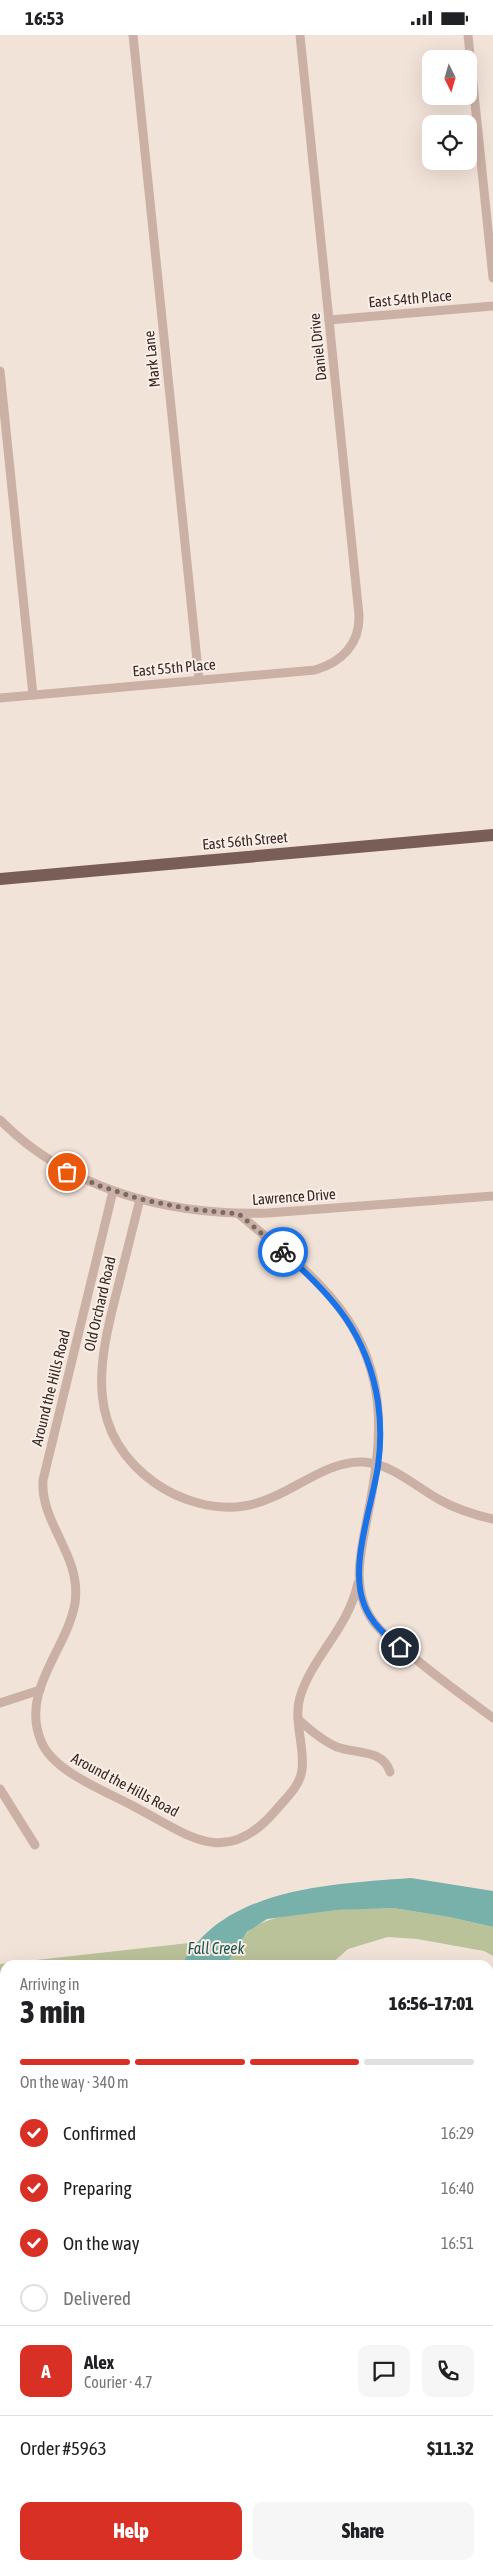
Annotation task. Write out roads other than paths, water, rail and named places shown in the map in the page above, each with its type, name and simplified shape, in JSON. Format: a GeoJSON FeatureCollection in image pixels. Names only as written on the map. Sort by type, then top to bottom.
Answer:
{"type":"FeatureCollection","features":[{"type":"Feature","properties":{"kind":"main road","name":"East 56th Street"},"geometry":{"type":"LineString","coordinates":[[0,879],[493,835]]}},
{"type":"Feature","properties":{"kind":"street","name":"Mark Lane"},"geometry":{"type":"LineString","coordinates":[[133,35],[198,680]]}},
{"type":"Feature","properties":{"kind":"street","name":"Daniel Drive"},"geometry":{"type":"LineString","coordinates":[[300,35],[359,615],[356,636],[346,653]]}},
{"type":"Feature","properties":{"kind":"street"},"geometry":{"type":"LineString","coordinates":[[468,35],[493,277]]}},
{"type":"Feature","properties":{"kind":"street","name":"East 54th Place"},"geometry":{"type":"LineString","coordinates":[[329,320],[493,306]]}},
{"type":"Feature","properties":{"kind":"street"},"geometry":{"type":"LineString","coordinates":[[0,371],[33,695]]}},
{"type":"Feature","properties":{"kind":"street","name":"East 55th Place"},"geometry":{"type":"LineString","coordinates":[[0,698],[315,670],[334,663],[346,653]]}},
{"type":"Feature","properties":{"kind":"street","name":"Lawrence Drive"},"geometry":{"type":"LineString","coordinates":[[0,1120],[42,1157],[78,1177],[140,1199],[189,1209],[239,1214],[493,1196]]}},
{"type":"Feature","properties":{"kind":"street","name":"Around the Hills Road"},"geometry":{"type":"LineString","coordinates":[[113,1191],[43,1480],[45,1501],[73,1567],[76,1596],[68,1627],[46,1670],[40,1690],[36,1713],[38,1733],[47,1752],[58,1765],[179,1830],[212,1843],[233,1843],[256,1832],[297,1785],[302,1766],[299,1721],[301,1694],[318,1660],[346,1619],[358,1583]]}},
{"type":"Feature","properties":{"kind":"street","name":"Old Orchard Road"},"geometry":{"type":"LineString","coordinates":[[140,1199],[104,1338],[100,1371],[102,1396],[109,1424],[122,1450],[137,1468],[159,1486],[184,1499],[212,1506],[236,1507],[257,1504],[278,1497],[337,1466],[361,1462],[378,1465],[440,1500],[493,1519]]}},
{"type":"Feature","properties":{"kind":"street"},"geometry":{"type":"LineString","coordinates":[[239,1214],[319,1284],[338,1306],[356,1334],[371,1372],[377,1396],[380,1429],[378,1465],[362,1546],[358,1583],[370,1616],[385,1635],[493,1718]]}},
{"type":"Feature","properties":{"kind":"street"},"geometry":{"type":"LineString","coordinates":[[0,1703],[40,1690]]}},
{"type":"Feature","properties":{"kind":"street"},"geometry":{"type":"LineString","coordinates":[[299,1721],[336,1746],[372,1754],[380,1758],[387,1764],[390,1772]]}},
{"type":"Feature","properties":{"kind":"street"},"geometry":{"type":"LineString","coordinates":[[0,1789],[34,1845]]}},
{"type":"Feature","properties":{"kind":"water","name":"Fall Creek"},"geometry":{"type":"Polygon","coordinates":[[[411,1878],[493,1891],[493,1927],[449,1917],[393,1908],[336,1910],[267,1919],[247,1932],[229,1960],[185,1960],[200,1939],[224,1919],[252,1905],[283,1895],[348,1883],[411,1878]]]}}]}
